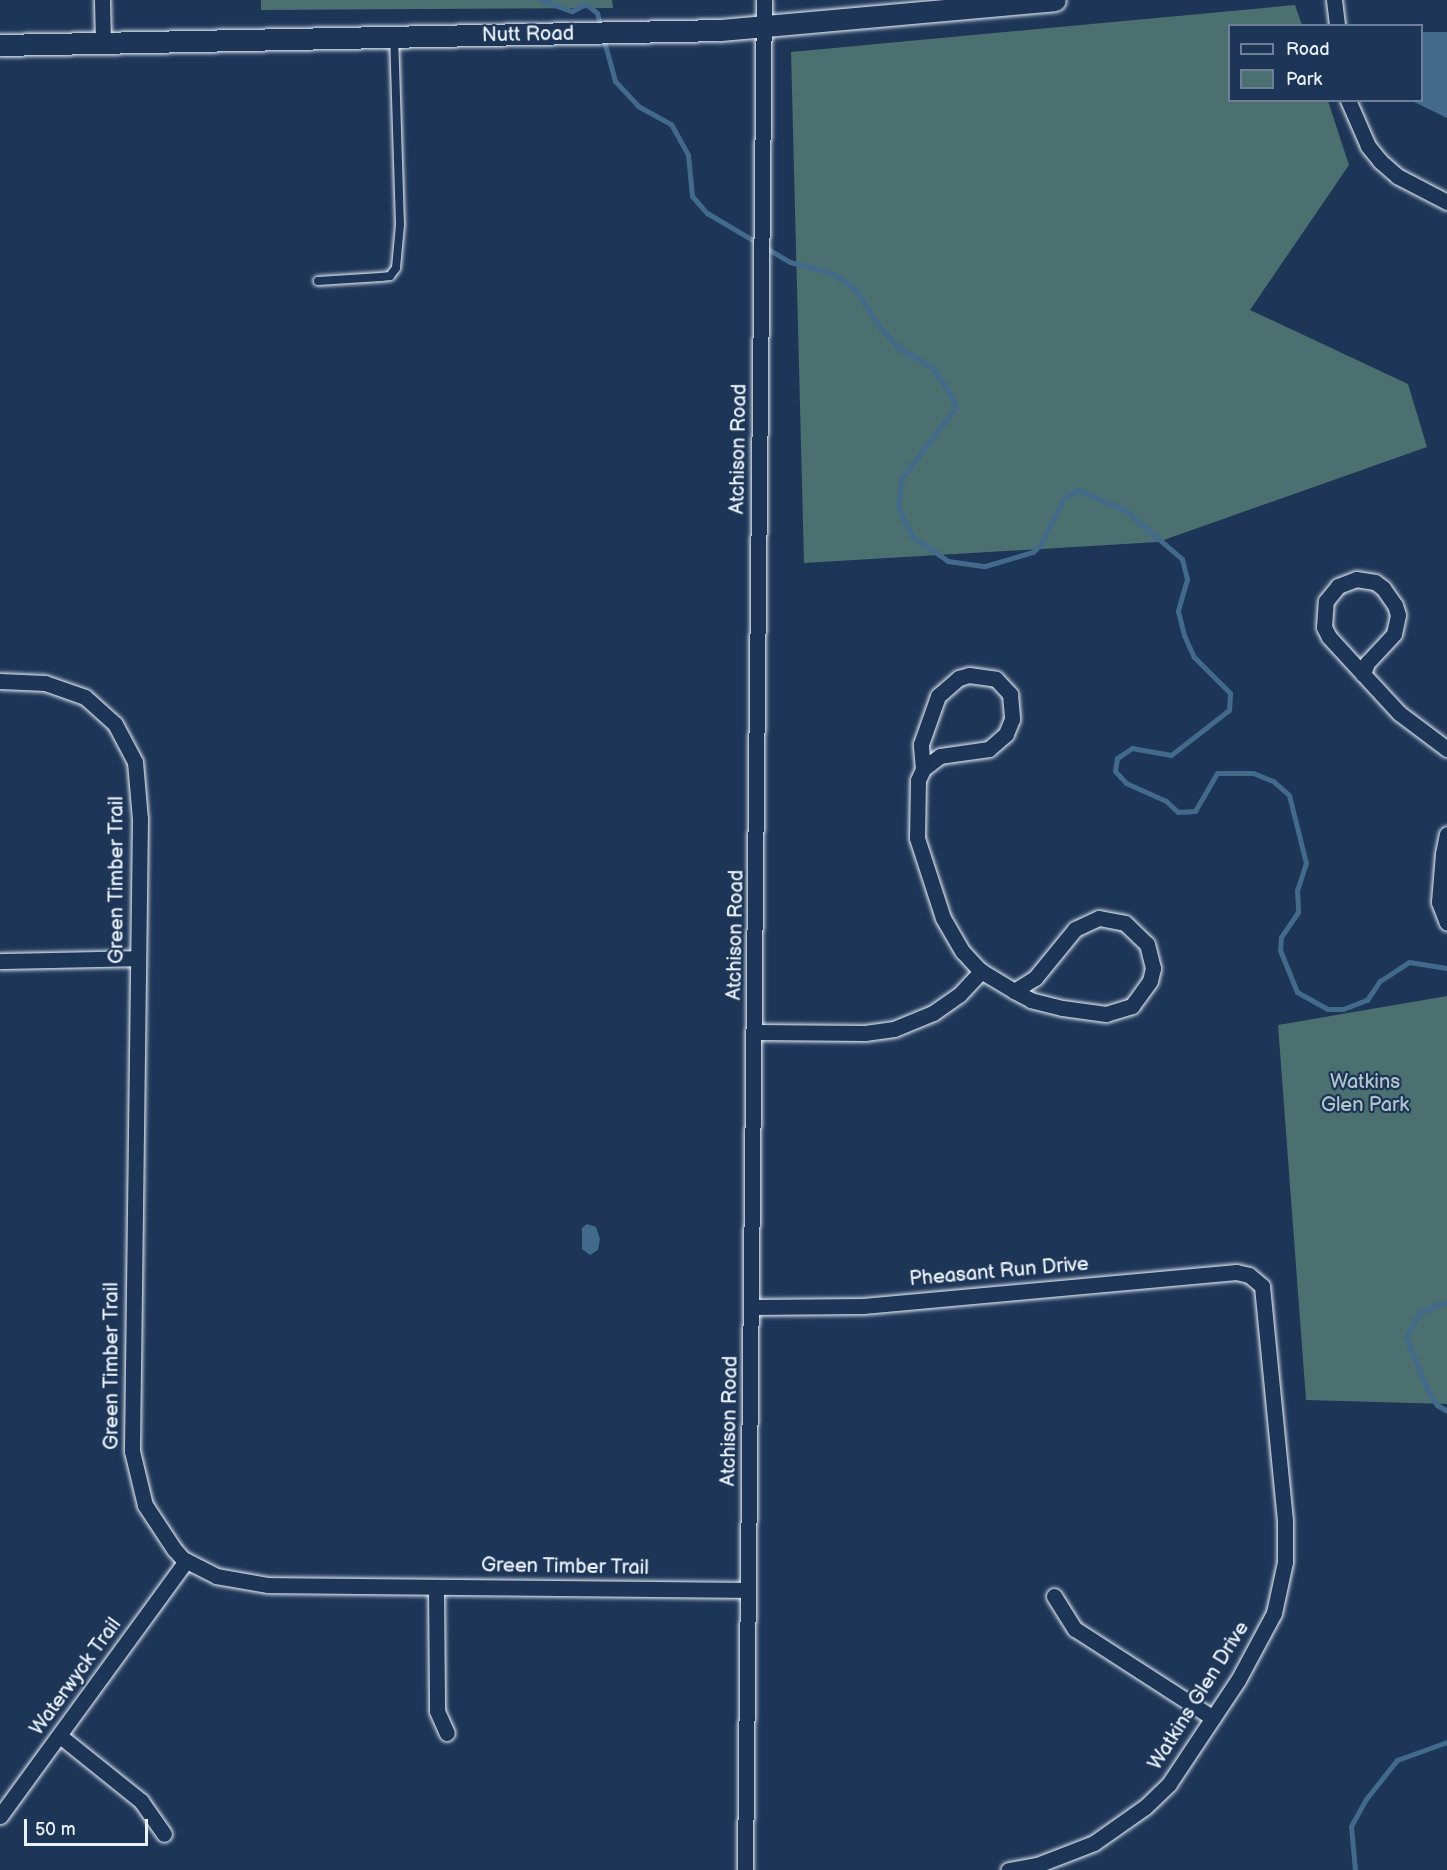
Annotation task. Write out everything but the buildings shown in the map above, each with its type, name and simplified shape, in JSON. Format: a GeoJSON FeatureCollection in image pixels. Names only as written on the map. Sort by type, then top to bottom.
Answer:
{"type":"FeatureCollection","features":[{"type":"Feature","properties":{"kind":"street"},"geometry":{"type":"LineString","coordinates":[[102,0],[103,43]]}},
{"type":"Feature","properties":{"kind":"street","name":"Atchison Road"},"geometry":{"type":"LineString","coordinates":[[745,1870],[746,1590],[756,1032],[764,0]]}},
{"type":"Feature","properties":{"kind":"street","name":"Nutt Road"},"geometry":{"type":"LineString","coordinates":[[0,45],[563,35],[764,28],[1055,0]]}},
{"type":"Feature","properties":{"kind":"street"},"geometry":{"type":"LineString","coordinates":[[1334,0],[1337,24]]}},
{"type":"Feature","properties":{"kind":"street"},"geometry":{"type":"LineString","coordinates":[[1349,102],[1368,146],[1380,161],[1411,185],[1447,202]]}},
{"type":"Feature","properties":{"kind":"street"},"geometry":{"type":"LineString","coordinates":[[1363,674],[1367,663],[1394,634],[1398,615],[1395,605],[1383,588],[1375,582],[1356,579],[1332,592],[1326,601],[1324,619],[1329,637],[1363,674],[1399,713],[1447,749]]}},
{"type":"Feature","properties":{"kind":"street"},"geometry":{"type":"LineString","coordinates":[[923,769],[940,756],[979,753],[999,743],[1012,719],[1012,705],[1004,686],[986,675],[969,675],[945,687],[921,744],[923,769],[916,812],[919,847],[943,918],[963,952],[981,971],[1014,991],[1062,1008],[1106,1014],[1122,1011],[1142,996],[1150,981],[1151,955],[1137,931],[1125,923],[1099,918],[1075,929],[1035,978],[1014,991]]}},
{"type":"Feature","properties":{"kind":"street","name":"Green Timber Trail"},"geometry":{"type":"LineString","coordinates":[[0,681],[45,683],[86,698],[126,739],[139,781],[132,1451],[145,1505],[163,1535],[186,1561],[216,1576],[248,1583],[746,1590]]}},
{"type":"Feature","properties":{"kind":"street"},"geometry":{"type":"LineString","coordinates":[[1447,834],[1439,902],[1447,923]]}},
{"type":"Feature","properties":{"kind":"street"},"geometry":{"type":"LineString","coordinates":[[0,961],[138,958]]}},
{"type":"Feature","properties":{"kind":"street"},"geometry":{"type":"LineString","coordinates":[[756,1032],[865,1033],[894,1029],[933,1013],[959,995],[981,971]]}},
{"type":"Feature","properties":{"kind":"street","name":"Pheasant Run Drive"},"geometry":{"type":"LineString","coordinates":[[752,1307],[863,1306],[1236,1272],[1249,1275]]}},
{"type":"Feature","properties":{"kind":"street","name":"Watkins Glen Drive"},"geometry":{"type":"LineString","coordinates":[[1008,1870],[1065,1856],[1120,1826],[1169,1784],[1263,1637],[1274,1613],[1285,1562],[1282,1468],[1266,1300],[1262,1287],[1249,1275]]}},
{"type":"Feature","properties":{"kind":"street","name":"Waterwyck Trail"},"geometry":{"type":"LineString","coordinates":[[0,1816],[186,1561]]}},
{"type":"Feature","properties":{"kind":"street"},"geometry":{"type":"LineString","coordinates":[[436,1587],[437,1711],[447,1733]]}},
{"type":"Feature","properties":{"kind":"street"},"geometry":{"type":"LineString","coordinates":[[1054,1596],[1075,1629],[1213,1718]]}},
{"type":"Feature","properties":{"kind":"street"},"geometry":{"type":"LineString","coordinates":[[60,1736],[141,1802],[164,1834]]}},
{"type":"Feature","properties":{"kind":"lane"},"geometry":{"type":"LineString","coordinates":[[318,280],[390,276],[396,268],[400,225],[394,38]]}},
{"type":"Feature","properties":{"kind":"green space"},"geometry":{"type":"Polygon","coordinates":[[[261,0],[612,0],[613,8],[261,10],[261,0]]]}},
{"type":"Feature","properties":{"kind":"green space"},"geometry":{"type":"Polygon","coordinates":[[[1295,5],[1302,24],[1228,24],[1228,102],[1328,102],[1349,165],[1250,310],[1408,384],[1427,447],[1158,542],[804,563],[791,52],[1295,5]]]}},
{"type":"Feature","properties":{"kind":"green space","name":"Watkins Glen Park"},"geometry":{"type":"Polygon","coordinates":[[[1447,996],[1447,1404],[1306,1400],[1278,1025],[1447,996]]]}},
{"type":"Feature","properties":{"kind":"water"},"geometry":{"type":"Polygon","coordinates":[[[1423,32],[1447,32],[1447,118],[1414,102],[1423,102],[1423,32]]]}},
{"type":"Feature","properties":{"kind":"water"},"geometry":{"type":"Polygon","coordinates":[[[587,1224],[596,1227],[600,1239],[598,1250],[590,1255],[582,1249],[582,1228],[587,1224]]]}},
{"type":"Feature","properties":{"kind":"waterway"},"geometry":{"type":"LineString","coordinates":[[541,0],[572,11],[586,4],[597,13],[601,28]]}},
{"type":"Feature","properties":{"kind":"waterway"},"geometry":{"type":"LineString","coordinates":[[603,37],[615,81],[638,106],[671,124],[688,155],[692,196],[707,213],[790,262],[834,274],[856,290],[878,325],[899,348],[932,367],[950,394],[956,407],[902,477],[898,507],[912,536],[948,561],[985,566],[1033,552],[1041,544],[1063,499],[1078,490],[1125,510],[1182,559],[1187,579],[1178,611],[1184,635],[1194,657],[1230,693],[1229,710],[1171,755],[1132,748],[1117,758],[1115,771],[1126,783],[1166,801],[1178,812],[1195,811],[1217,773],[1253,773],[1273,781],[1289,795],[1306,863],[1297,890],[1298,912],[1281,937],[1280,950],[1297,992],[1328,1009],[1343,1009],[1367,1000],[1380,981],[1409,962],[1447,968]]}},
{"type":"Feature","properties":{"kind":"waterway"},"geometry":{"type":"LineString","coordinates":[[1447,1302],[1420,1312],[1406,1337],[1427,1389],[1437,1405],[1447,1411]]}},
{"type":"Feature","properties":{"kind":"waterway"},"geometry":{"type":"LineString","coordinates":[[1355,1870],[1351,1826],[1366,1799],[1397,1760],[1447,1742]]}}]}
